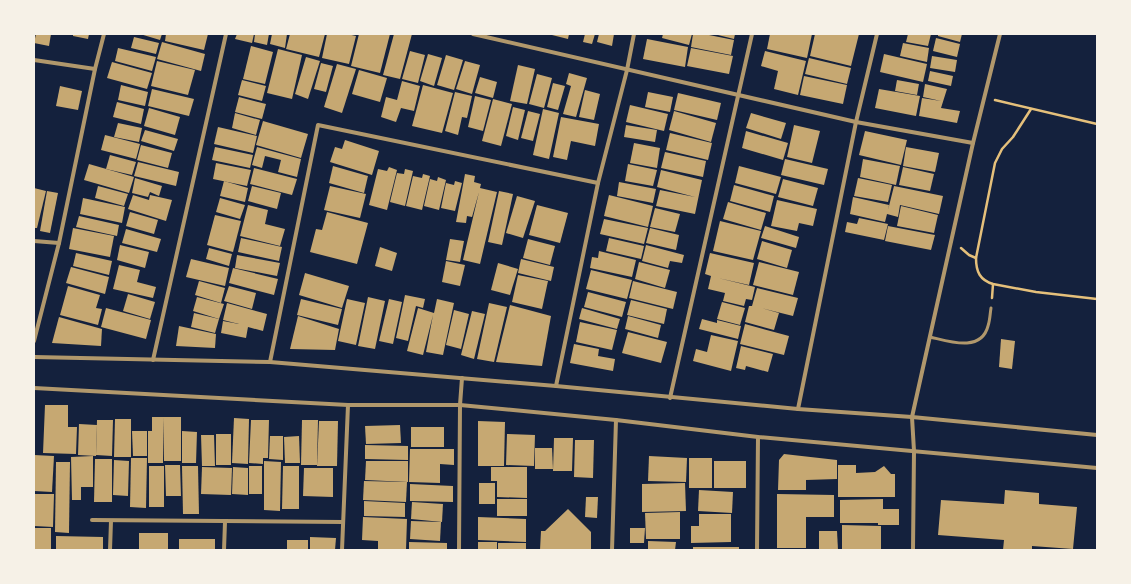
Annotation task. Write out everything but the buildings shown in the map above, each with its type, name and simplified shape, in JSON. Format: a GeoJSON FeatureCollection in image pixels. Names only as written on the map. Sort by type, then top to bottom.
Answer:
{"type":"FeatureCollection","features":[{"type":"Feature","properties":{"kind":"street"},"geometry":{"type":"LineString","coordinates":[[34,341],[58,243],[95,68],[104,34]]}},
{"type":"Feature","properties":{"kind":"street"},"geometry":{"type":"LineString","coordinates":[[153,360],[226,34]]}},
{"type":"Feature","properties":{"kind":"street"},"geometry":{"type":"LineString","coordinates":[[474,34],[856,122],[973,143]]}},
{"type":"Feature","properties":{"kind":"street"},"geometry":{"type":"LineString","coordinates":[[556,386],[598,183],[627,70],[634,34]]}},
{"type":"Feature","properties":{"kind":"street"},"geometry":{"type":"LineString","coordinates":[[670,398],[752,34]]}},
{"type":"Feature","properties":{"kind":"street"},"geometry":{"type":"LineString","coordinates":[[798,409],[856,122],[877,34]]}},
{"type":"Feature","properties":{"kind":"street"},"geometry":{"type":"LineString","coordinates":[[913,550],[914,450],[912,417],[973,143],[1000,34]]}},
{"type":"Feature","properties":{"kind":"street"},"geometry":{"type":"LineString","coordinates":[[34,60],[95,68]]}},
{"type":"Feature","properties":{"kind":"street"},"geometry":{"type":"LineString","coordinates":[[270,362],[318,124],[598,183]]}},
{"type":"Feature","properties":{"kind":"street"},"geometry":{"type":"LineString","coordinates":[[34,241],[58,243]]}},
{"type":"Feature","properties":{"kind":"street"},"geometry":{"type":"LineString","coordinates":[[34,357],[270,362],[556,386],[798,409],[912,417],[1097,435]]}},
{"type":"Feature","properties":{"kind":"street"},"geometry":{"type":"LineString","coordinates":[[460,550],[460,406],[462,378]]}},
{"type":"Feature","properties":{"kind":"street"},"geometry":{"type":"LineString","coordinates":[[34,388],[348,406],[460,406],[616,420],[758,437],[914,450],[1097,468]]}},
{"type":"Feature","properties":{"kind":"street"},"geometry":{"type":"LineString","coordinates":[[342,550],[348,406]]}},
{"type":"Feature","properties":{"kind":"street"},"geometry":{"type":"LineString","coordinates":[[612,550],[616,420]]}},
{"type":"Feature","properties":{"kind":"street"},"geometry":{"type":"LineString","coordinates":[[757,550],[758,437]]}},
{"type":"Feature","properties":{"kind":"street"},"geometry":{"type":"LineString","coordinates":[[92,520],[343,522]]}},
{"type":"Feature","properties":{"kind":"street"},"geometry":{"type":"LineString","coordinates":[[110,550],[111,521]]}},
{"type":"Feature","properties":{"kind":"street"},"geometry":{"type":"LineString","coordinates":[[224,550],[225,522]]}},
{"type":"Feature","properties":{"kind":"lane"},"geometry":{"type":"LineString","coordinates":[[930,337],[958,344],[967,344],[976,341],[988,328],[991,308]]}},
{"type":"Feature","properties":{"kind":"path"},"geometry":{"type":"LineString","coordinates":[[985,98],[1031,110],[1097,124]]}},
{"type":"Feature","properties":{"kind":"path"},"geometry":{"type":"LineString","coordinates":[[1031,110],[1013,137],[1002,149],[995,163],[976,258],[977,272],[987,282],[993,284],[1036,292],[1097,299]]}},
{"type":"Feature","properties":{"kind":"path"},"geometry":{"type":"LineString","coordinates":[[951,244],[976,258]]}}]}
